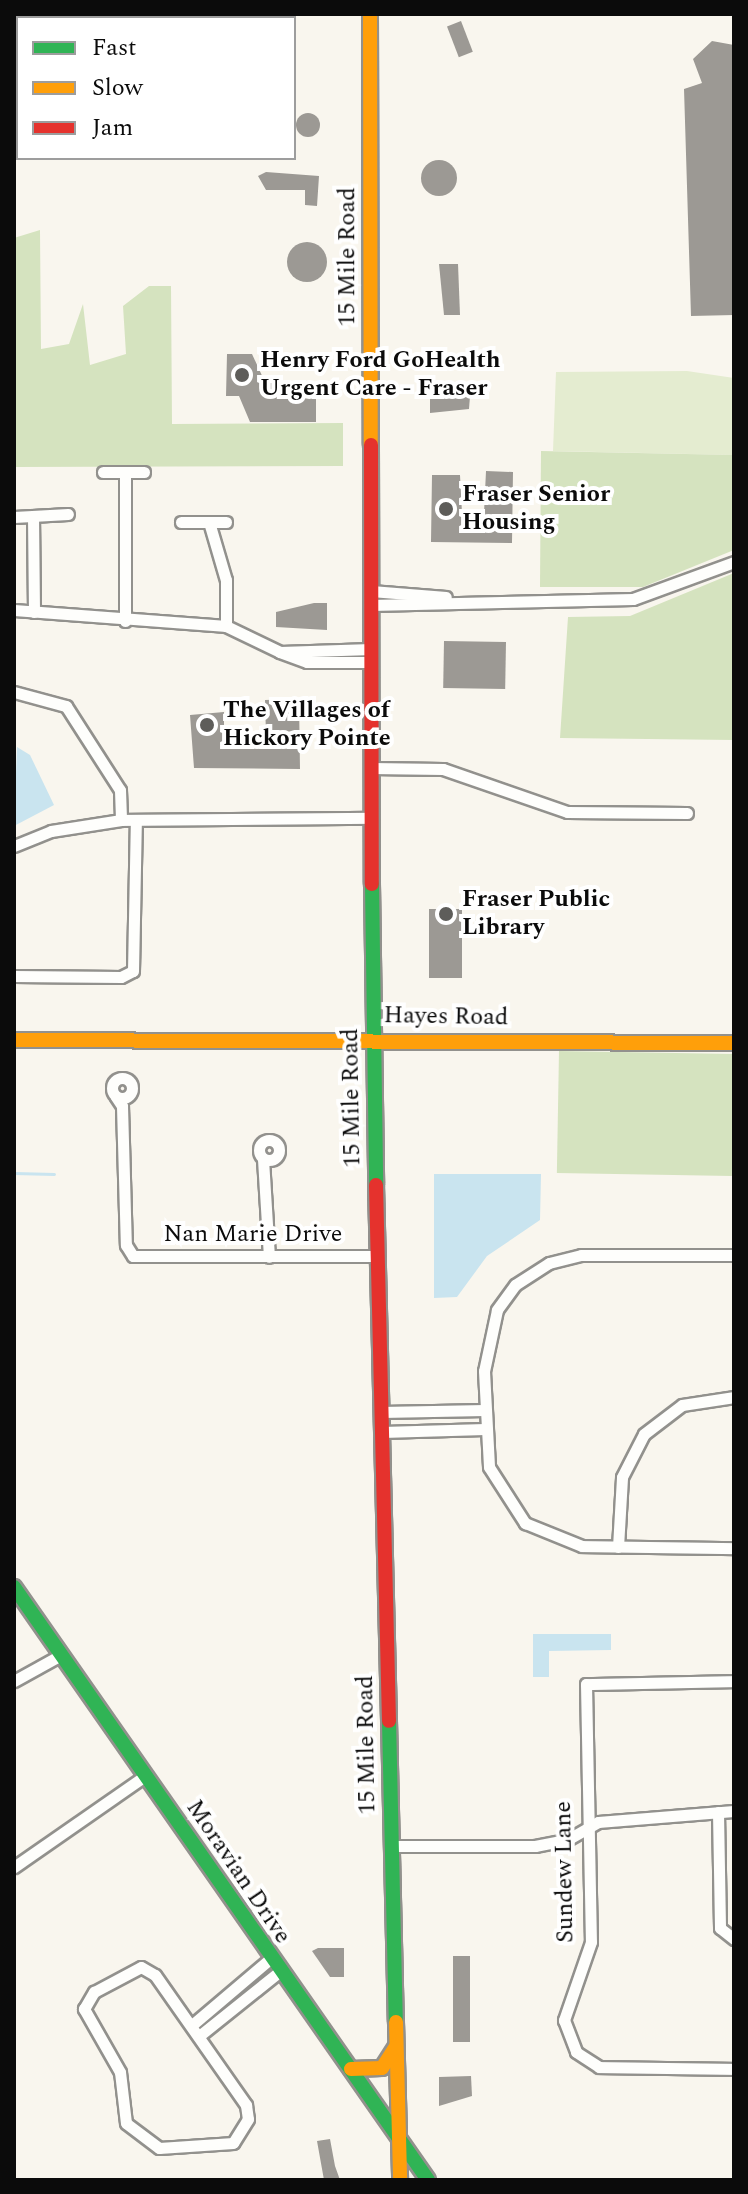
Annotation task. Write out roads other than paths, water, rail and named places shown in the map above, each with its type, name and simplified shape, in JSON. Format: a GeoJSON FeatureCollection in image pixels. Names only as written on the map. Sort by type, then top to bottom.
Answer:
{"type":"FeatureCollection","features":[{"type":"Feature","properties":{"kind":"main road","name":"15 Mile Road"},"geometry":{"type":"LineString","coordinates":[[370,14],[373,1038],[400,2180]]}},
{"type":"Feature","properties":{"kind":"main road","name":"Hayes Road"},"geometry":{"type":"LineString","coordinates":[[14,1040],[373,1038],[734,1043]]}},
{"type":"Feature","properties":{"kind":"main road","name":"Moravian Drive"},"geometry":{"type":"LineString","coordinates":[[14,1587],[428,2180]]}},
{"type":"Feature","properties":{"kind":"main road"},"geometry":{"type":"LineString","coordinates":[[351,2069],[382,2068],[397,2044]]}},
{"type":"Feature","properties":{"kind":"street"},"geometry":{"type":"LineString","coordinates":[[103,472],[144,472]]}},
{"type":"Feature","properties":{"kind":"street"},"geometry":{"type":"LineString","coordinates":[[125,472],[125,621]]}},
{"type":"Feature","properties":{"kind":"street"},"geometry":{"type":"LineString","coordinates":[[14,517],[68,514]]}},
{"type":"Feature","properties":{"kind":"street"},"geometry":{"type":"LineString","coordinates":[[33,516],[34,612]]}},
{"type":"Feature","properties":{"kind":"street"},"geometry":{"type":"LineString","coordinates":[[181,522],[226,522]]}},
{"type":"Feature","properties":{"kind":"street"},"geometry":{"type":"LineString","coordinates":[[209,522],[226,580],[226,626]]}},
{"type":"Feature","properties":{"kind":"street"},"geometry":{"type":"LineString","coordinates":[[371,598],[633,599],[734,562]]}},
{"type":"Feature","properties":{"kind":"street"},"geometry":{"type":"LineString","coordinates":[[14,610],[125,621],[226,626],[307,662],[371,655]]}},
{"type":"Feature","properties":{"kind":"street"},"geometry":{"type":"LineString","coordinates":[[14,692],[66,706],[120,790],[121,820]]}},
{"type":"Feature","properties":{"kind":"street"},"geometry":{"type":"LineString","coordinates":[[371,768],[443,769],[567,812],[687,813]]}},
{"type":"Feature","properties":{"kind":"street"},"geometry":{"type":"LineString","coordinates":[[14,846],[74,826],[121,820],[371,818]]}},
{"type":"Feature","properties":{"kind":"street"},"geometry":{"type":"LineString","coordinates":[[14,976],[121,977],[133,971],[136,820]]}},
{"type":"Feature","properties":{"kind":"street","name":"Nan Marie Drive"},"geometry":{"type":"LineString","coordinates":[[123,1100],[129,1253],[377,1256]]}},
{"type":"Feature","properties":{"kind":"street"},"geometry":{"type":"LineString","coordinates":[[268,1162],[269,1257]]}},
{"type":"Feature","properties":{"kind":"street"},"geometry":{"type":"LineString","coordinates":[[734,1255],[581,1255],[531,1272],[489,1328],[485,1410],[493,1478],[525,1523],[567,1544],[734,1548]]}},
{"type":"Feature","properties":{"kind":"street"},"geometry":{"type":"LineString","coordinates":[[618,1547],[622,1477],[644,1434],[682,1405],[734,1397]]}},
{"type":"Feature","properties":{"kind":"street"},"geometry":{"type":"LineString","coordinates":[[381,1412],[485,1410]]}},
{"type":"Feature","properties":{"kind":"street"},"geometry":{"type":"LineString","coordinates":[[382,1432],[485,1429]]}},
{"type":"Feature","properties":{"kind":"street"},"geometry":{"type":"LineString","coordinates":[[14,1681],[61,1655]]}},
{"type":"Feature","properties":{"kind":"street","name":"Sundew Lane"},"geometry":{"type":"LineString","coordinates":[[734,1681],[586,1684],[591,1942],[564,2020],[576,2052],[615,2070],[734,2069]]}},
{"type":"Feature","properties":{"kind":"street"},"geometry":{"type":"LineString","coordinates":[[14,1867],[145,1776]]}},
{"type":"Feature","properties":{"kind":"street"},"geometry":{"type":"LineString","coordinates":[[392,1846],[535,1846],[623,1818],[734,1811]]}},
{"type":"Feature","properties":{"kind":"street"},"geometry":{"type":"LineString","coordinates":[[718,1812],[720,1928],[734,1939]]}},
{"type":"Feature","properties":{"kind":"street"},"geometry":{"type":"LineString","coordinates":[[195,2030],[275,1964]]}},
{"type":"Feature","properties":{"kind":"street"},"geometry":{"type":"LineString","coordinates":[[141,1967],[155,1975],[195,2030],[244,2101],[248,2119],[225,2147],[154,2146],[126,2123],[120,2072],[87,2023],[86,2004],[118,1975],[141,1967]]}},
{"type":"Feature","properties":{"kind":"water"},"geometry":{"type":"Polygon","coordinates":[[[17,747],[30,755],[54,805],[14,826],[17,747]]]}},
{"type":"Feature","properties":{"kind":"water"},"geometry":{"type":"Polygon","coordinates":[[[434,1174],[541,1174],[540,1220],[487,1256],[457,1297],[434,1298],[434,1174]]]}},
{"type":"Feature","properties":{"kind":"water"},"geometry":{"type":"Polygon","coordinates":[[[533,1634],[611,1634],[611,1650],[549,1651],[549,1677],[533,1677],[533,1634]]]}},
{"type":"Feature","properties":{"kind":"waterway"},"geometry":{"type":"LineString","coordinates":[[14,1173],[54,1174]]}},
{"type":"Feature","properties":{"kind":"place","name":"Henry Ford GoHealth Urgent Care - Fraser"},"geometry":{"type":"Point","coordinates":[242,375]}},
{"type":"Feature","properties":{"kind":"place","name":"Fraser Senior Housing"},"geometry":{"type":"Point","coordinates":[446,509]}},
{"type":"Feature","properties":{"kind":"place","name":"The Villages of Hickory Pointe"},"geometry":{"type":"Point","coordinates":[207,725]}},
{"type":"Feature","properties":{"kind":"place","name":"Fraser Public Library"},"geometry":{"type":"Point","coordinates":[446,914]}}]}
